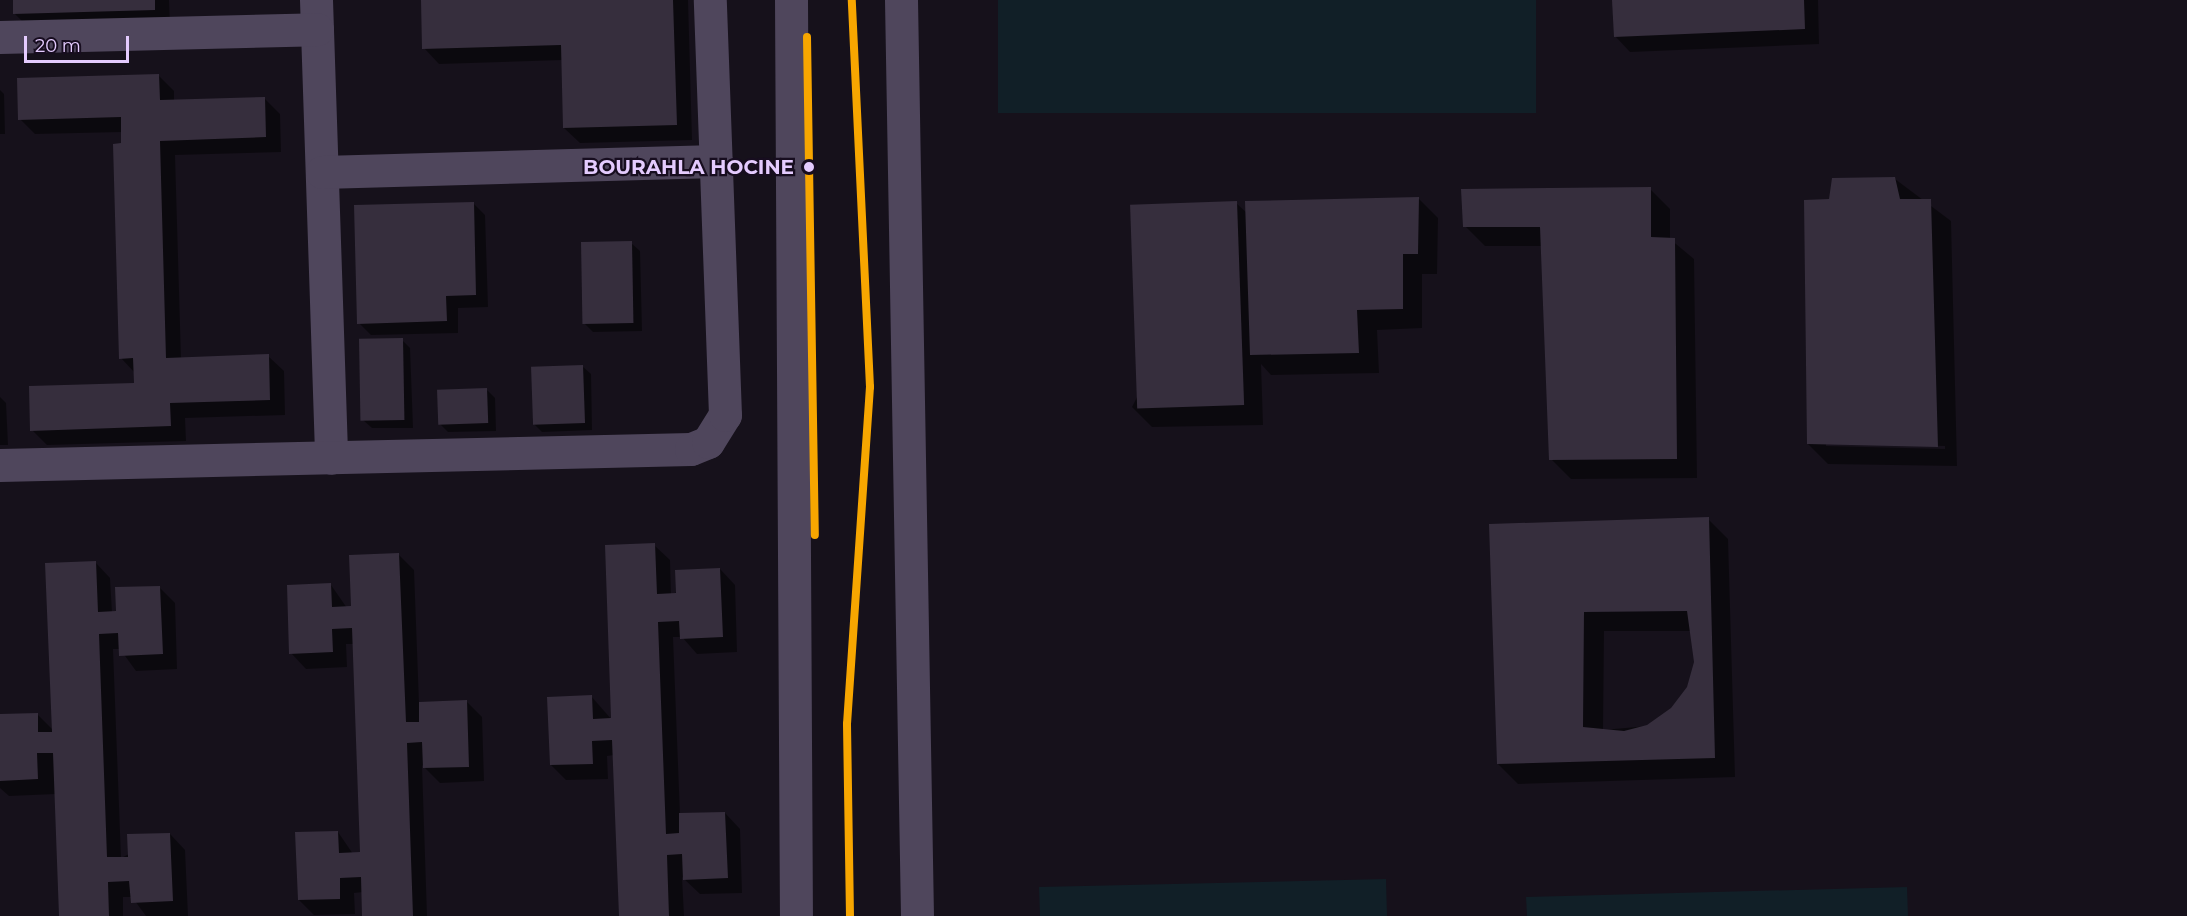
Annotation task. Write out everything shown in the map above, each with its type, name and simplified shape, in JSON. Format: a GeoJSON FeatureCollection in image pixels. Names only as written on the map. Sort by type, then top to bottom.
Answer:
{"type":"FeatureCollection","features":[{"type":"Feature","properties":{"kind":"street"},"geometry":{"type":"LineString","coordinates":[[0,465],[691,449],[708,442],[725,415],[710,0]]}},
{"type":"Feature","properties":{"kind":"street"},"geometry":{"type":"LineString","coordinates":[[791,0],[796,916]]}},
{"type":"Feature","properties":{"kind":"street"},"geometry":{"type":"LineString","coordinates":[[901,0],[917,916]]}},
{"type":"Feature","properties":{"kind":"street"},"geometry":{"type":"LineString","coordinates":[[0,37],[316,14],[331,458]]}},
{"type":"Feature","properties":{"kind":"street"},"geometry":{"type":"LineString","coordinates":[[322,172],[716,161]]}},
{"type":"Feature","properties":{"kind":"shaded area"},"geometry":{"type":"Polygon","coordinates":[[[998,0],[1536,0],[1536,113],[998,113],[998,0]]]}},
{"type":"Feature","properties":{"kind":"shaded area"},"geometry":{"type":"Polygon","coordinates":[[[1386,879],[1387,916],[1040,916],[1039,887],[1386,879]]]}},
{"type":"Feature","properties":{"kind":"shaded area"},"geometry":{"type":"Polygon","coordinates":[[[1907,887],[1908,916],[1527,916],[1526,897],[1907,887]]]}},
{"type":"Feature","properties":{"kind":"building"},"geometry":{"type":"Polygon","coordinates":[[[13,0],[155,0],[155,10],[13,14],[13,0]]]}},
{"type":"Feature","properties":{"kind":"building"},"geometry":{"type":"Polygon","coordinates":[[[421,0],[673,0],[677,125],[563,128],[561,45],[422,49],[421,0]]]}},
{"type":"Feature","properties":{"kind":"building"},"geometry":{"type":"Polygon","coordinates":[[[1612,0],[1804,0],[1805,29],[1614,37],[1612,0]]]}},
{"type":"Feature","properties":{"kind":"building"},"geometry":{"type":"Polygon","coordinates":[[[159,74],[160,100],[265,97],[266,137],[160,141],[166,358],[269,354],[270,400],[170,403],[171,426],[30,431],[29,386],[134,383],[133,358],[119,359],[113,144],[121,143],[121,117],[18,120],[17,78],[159,74]]]}},
{"type":"Feature","properties":{"kind":"building"},"geometry":{"type":"Polygon","coordinates":[[[1895,177],[1900,199],[1931,199],[1938,447],[1807,444],[1804,200],[1829,199],[1832,178],[1895,177]]]}},
{"type":"Feature","properties":{"kind":"building"},"geometry":{"type":"Polygon","coordinates":[[[1651,187],[1651,237],[1675,238],[1677,459],[1549,460],[1540,227],[1463,227],[1461,189],[1651,187]]]}},
{"type":"Feature","properties":{"kind":"building"},"geometry":{"type":"Polygon","coordinates":[[[1419,197],[1418,254],[1403,254],[1403,309],[1357,310],[1359,353],[1250,355],[1245,201],[1419,197]]]}},
{"type":"Feature","properties":{"kind":"building"},"geometry":{"type":"Polygon","coordinates":[[[1237,201],[1244,405],[1137,409],[1130,205],[1237,201]]]}},
{"type":"Feature","properties":{"kind":"building"},"geometry":{"type":"Polygon","coordinates":[[[474,202],[476,295],[446,296],[447,321],[357,324],[354,205],[474,202]]]}},
{"type":"Feature","properties":{"kind":"building"},"geometry":{"type":"Polygon","coordinates":[[[632,241],[633,323],[582,324],[581,242],[632,241]]]}},
{"type":"Feature","properties":{"kind":"building"},"geometry":{"type":"Polygon","coordinates":[[[403,338],[404,420],[360,421],[359,339],[403,338]]]}},
{"type":"Feature","properties":{"kind":"building"},"geometry":{"type":"Polygon","coordinates":[[[583,365],[585,423],[533,425],[531,367],[583,365]]]}},
{"type":"Feature","properties":{"kind":"building"},"geometry":{"type":"Polygon","coordinates":[[[487,388],[488,423],[438,425],[437,390],[487,388]]]}},
{"type":"Feature","properties":{"kind":"building"},"geometry":{"type":"Polygon","coordinates":[[[1709,517],[1715,758],[1497,764],[1489,524],[1709,517]],[[1687,611],[1584,612],[1583,727],[1624,731],[1647,725],[1671,708],[1687,687],[1694,662],[1687,611]]]}},
{"type":"Feature","properties":{"kind":"building"},"geometry":{"type":"Polygon","coordinates":[[[655,543],[657,594],[676,593],[675,570],[720,568],[723,637],[680,639],[679,621],[658,622],[666,834],[679,833],[679,813],[725,812],[728,878],[683,880],[682,854],[667,855],[669,916],[619,916],[612,740],[592,741],[593,764],[550,765],[547,697],[592,695],[593,719],[611,718],[605,545],[655,543]]]}},
{"type":"Feature","properties":{"kind":"building"},"geometry":{"type":"Polygon","coordinates":[[[399,553],[406,722],[419,722],[419,702],[467,700],[469,767],[423,768],[422,742],[407,743],[413,916],[362,916],[361,877],[340,878],[340,899],[298,900],[295,832],[338,831],[339,853],[360,852],[352,628],[332,629],[333,652],[289,654],[287,585],[331,583],[332,607],[351,606],[349,555],[399,553]]]}},
{"type":"Feature","properties":{"kind":"building"},"geometry":{"type":"Polygon","coordinates":[[[96,561],[98,612],[116,611],[115,587],[160,586],[163,654],[119,656],[118,633],[99,634],[107,857],[128,857],[127,834],[170,833],[173,901],[131,903],[129,881],[108,882],[109,916],[59,916],[53,753],[37,753],[38,779],[0,781],[0,714],[38,713],[38,732],[52,732],[45,563],[96,561]]]}},
{"type":"Feature","properties":{"kind":"transit line"},"geometry":{"type":"LineString","coordinates":[[850,916],[847,724],[870,387],[852,0]]}},
{"type":"Feature","properties":{"kind":"transit line"},"geometry":{"type":"LineString","coordinates":[[807,37],[815,535]]}},
{"type":"Feature","properties":{"kind":"place","name":"BOURAHLA HOCINE"},"geometry":{"type":"Point","coordinates":[809,167]}}]}
